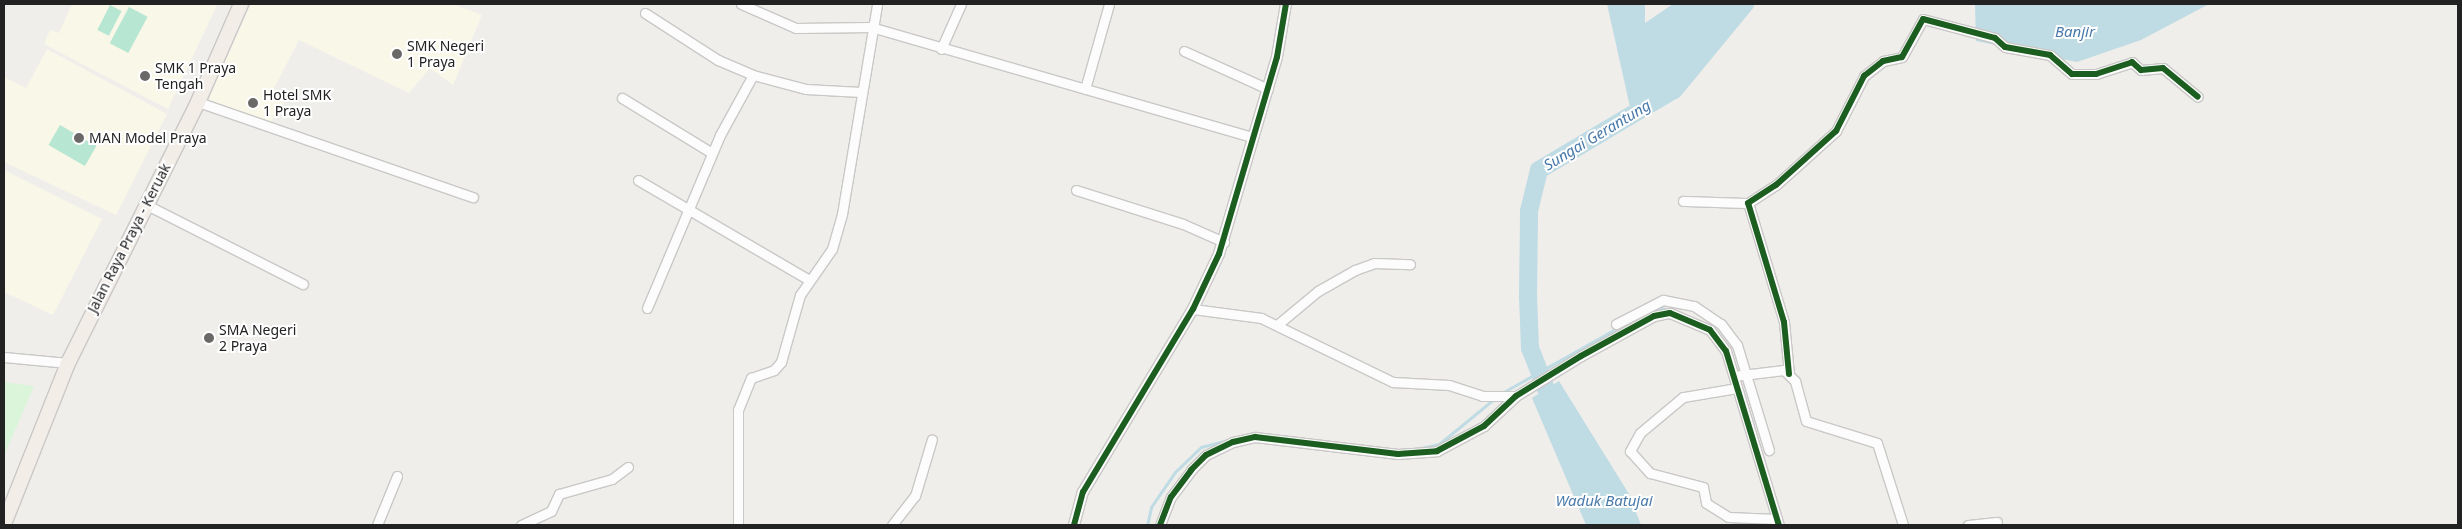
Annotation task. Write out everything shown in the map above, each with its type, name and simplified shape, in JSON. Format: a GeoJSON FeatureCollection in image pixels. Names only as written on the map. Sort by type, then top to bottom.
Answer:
{"type":"FeatureCollection","features":[{"type":"Feature","properties":{"kind":"main road","name":"Jalan Raya Praya - Keruak"},"geometry":{"type":"LineString","coordinates":[[4,524],[68,363],[145,204],[198,102],[239,4]]}},
{"type":"Feature","properties":{"kind":"street"},"geometry":{"type":"LineString","coordinates":[[740,4],[796,28],[871,27],[941,49],[1252,137]]}},
{"type":"Feature","properties":{"kind":"street"},"geometry":{"type":"LineString","coordinates":[[738,525],[740,403],[752,378],[774,370],[781,362],[794,312],[809,280],[827,260],[842,214],[876,4]]}},
{"type":"Feature","properties":{"kind":"street"},"geometry":{"type":"LineString","coordinates":[[941,49],[961,4]]}},
{"type":"Feature","properties":{"kind":"street"},"geometry":{"type":"LineString","coordinates":[[1085,89],[1109,4]]}},
{"type":"Feature","properties":{"kind":"street"},"geometry":{"type":"LineString","coordinates":[[1074,525],[1085,486],[1193,309],[1224,242],[1252,137],[1268,89],[1286,4]]}},
{"type":"Feature","properties":{"kind":"street"},"geometry":{"type":"LineString","coordinates":[[645,13],[718,60],[753,75],[806,89],[861,92]]}},
{"type":"Feature","properties":{"kind":"street"},"geometry":{"type":"LineString","coordinates":[[1682,200],[1748,203],[1776,186],[1836,131],[1864,76],[1883,61],[1902,57],[1923,19],[1995,38],[2005,47],[2050,55],[2072,74],[2096,74],[2132,62],[2141,70],[2163,68],[2198,97]]}},
{"type":"Feature","properties":{"kind":"street"},"geometry":{"type":"LineString","coordinates":[[1184,51],[1268,89]]}},
{"type":"Feature","properties":{"kind":"street"},"geometry":{"type":"LineString","coordinates":[[647,308],[712,153],[753,75]]}},
{"type":"Feature","properties":{"kind":"street"},"geometry":{"type":"LineString","coordinates":[[622,98],[712,153]]}},
{"type":"Feature","properties":{"kind":"street"},"geometry":{"type":"LineString","coordinates":[[198,102],[473,197]]}},
{"type":"Feature","properties":{"kind":"street"},"geometry":{"type":"LineString","coordinates":[[638,180],[809,280]]}},
{"type":"Feature","properties":{"kind":"street"},"geometry":{"type":"LineString","coordinates":[[1076,190],[1224,242]]}},
{"type":"Feature","properties":{"kind":"street"},"geometry":{"type":"LineString","coordinates":[[1748,203],[1784,322],[1789,374],[1797,384],[1800,411],[1806,421],[1877,443],[1903,525]]}},
{"type":"Feature","properties":{"kind":"street"},"geometry":{"type":"LineString","coordinates":[[145,204],[303,284]]}},
{"type":"Feature","properties":{"kind":"street"},"geometry":{"type":"LineString","coordinates":[[1277,325],[1318,291],[1355,270],[1374,262],[1410,264]]}},
{"type":"Feature","properties":{"kind":"street"},"geometry":{"type":"LineString","coordinates":[[1160,525],[1171,497],[1191,470],[1206,455],[1233,442],[1255,437],[1398,454],[1437,451],[1484,426],[1518,394],[1581,356],[1663,300],[1706,312],[1729,332],[1740,374],[1769,450]]}},
{"type":"Feature","properties":{"kind":"street"},"geometry":{"type":"LineString","coordinates":[[1193,309],[1242,314],[1277,325],[1388,380],[1458,386],[1492,397],[1518,394]]}},
{"type":"Feature","properties":{"kind":"street"},"geometry":{"type":"LineString","coordinates":[[1616,324],[1663,313],[1694,320],[1723,345],[1740,374],[1737,388],[1778,522],[1728,517],[1706,502],[1703,487],[1650,473],[1630,451],[1640,433],[1682,397],[1737,388]]}},
{"type":"Feature","properties":{"kind":"street"},"geometry":{"type":"LineString","coordinates":[[4,357],[68,363]]}},
{"type":"Feature","properties":{"kind":"street"},"geometry":{"type":"LineString","coordinates":[[1740,374],[1774,370],[1789,374]]}},
{"type":"Feature","properties":{"kind":"street"},"geometry":{"type":"LineString","coordinates":[[892,525],[915,496],[932,439]]}},
{"type":"Feature","properties":{"kind":"street"},"geometry":{"type":"LineString","coordinates":[[521,525],[549,513],[559,494],[613,479],[628,467]]}},
{"type":"Feature","properties":{"kind":"street"},"geometry":{"type":"LineString","coordinates":[[378,525],[397,476]]}},
{"type":"Feature","properties":{"kind":"street"},"geometry":{"type":"LineString","coordinates":[[1968,525],[1997,522]]}},
{"type":"Feature","properties":{"kind":"shaded area","name":"SMK 1 Praya Tengah"},"geometry":{"type":"Polygon","coordinates":[[[72,4],[217,5],[168,109],[44,44],[50,30],[59,33],[72,4]]]}},
{"type":"Feature","properties":{"kind":"shaded area","name":"SMK Negeri 1 Praya"},"geometry":{"type":"Polygon","coordinates":[[[251,4],[453,4],[482,15],[453,85],[430,68],[409,93],[299,40],[270,96],[285,101],[265,130],[205,106],[251,4]]]}},
{"type":"Feature","properties":{"kind":"shaded area","name":"MAN Model Praya"},"geometry":{"type":"Polygon","coordinates":[[[47,49],[167,114],[116,215],[4,162],[4,77],[26,88],[47,49]]]}},
{"type":"Feature","properties":{"kind":"shaded area"},"geometry":{"type":"Polygon","coordinates":[[[4,170],[102,219],[53,315],[4,292],[4,170]]]}},
{"type":"Feature","properties":{"kind":"green space"},"geometry":{"type":"Polygon","coordinates":[[[110,5],[122,11],[109,36],[97,30],[110,5]]]}},
{"type":"Feature","properties":{"kind":"green space"},"geometry":{"type":"Polygon","coordinates":[[[129,7],[148,17],[128,53],[110,43],[129,7]]]}},
{"type":"Feature","properties":{"kind":"green space"},"geometry":{"type":"Polygon","coordinates":[[[60,125],[96,146],[85,166],[49,145],[60,125]]]}},
{"type":"Feature","properties":{"kind":"green space"},"geometry":{"type":"Polygon","coordinates":[[[4,382],[34,386],[4,456],[4,382]]]}},
{"type":"Feature","properties":{"kind":"water"},"geometry":{"type":"Polygon","coordinates":[[[1607,4],[1645,4],[1645,23],[1673,4],[1745,4],[1674,90],[1632,116],[1607,4]]]}},
{"type":"Feature","properties":{"kind":"water","name":"Banjir"},"geometry":{"type":"Polygon","coordinates":[[[1975,4],[2209,4],[2141,40],[2077,62],[1976,41],[1975,4]]]}},
{"type":"Feature","properties":{"kind":"water","name":"Waduk Batujai"},"geometry":{"type":"Polygon","coordinates":[[[1559,381],[1629,494],[1641,525],[1586,525],[1532,398],[1559,381]]]}},
{"type":"Feature","properties":{"kind":"waterway","name":"Sungai Gerantung"},"geometry":{"type":"LineString","coordinates":[[1546,389],[1530,348],[1528,297],[1529,211],[1539,170],[1674,90],[1745,4]]}},
{"type":"Feature","properties":{"kind":"waterway"},"geometry":{"type":"LineString","coordinates":[[1636,319],[1661,308],[1669,310]]}},
{"type":"Feature","properties":{"kind":"waterway"},"geometry":{"type":"LineString","coordinates":[[1687,316],[1702,323]]}},
{"type":"Feature","properties":{"kind":"waterway"},"geometry":{"type":"LineString","coordinates":[[1500,394],[1619,327]]}},
{"type":"Feature","properties":{"kind":"waterway"},"geometry":{"type":"LineString","coordinates":[[1416,449],[1439,444],[1495,398]]}},
{"type":"Feature","properties":{"kind":"waterway"},"geometry":{"type":"LineString","coordinates":[[1147,525],[1151,507],[1175,472],[1201,447],[1251,434]]}},
{"type":"Feature","properties":{"kind":"waterway"},"geometry":{"type":"LineString","coordinates":[[1270,435],[1289,437]]}},
{"type":"Feature","properties":{"kind":"cycle path"},"geometry":{"type":"LineString","coordinates":[[1074,525],[1083,492],[1193,309],[1219,254],[1277,57],[1286,4]]}},
{"type":"Feature","properties":{"kind":"cycle path"},"geometry":{"type":"LineString","coordinates":[[1789,374],[1784,322],[1748,203],[1776,185],[1836,131],[1864,76],[1883,61],[1902,57],[1923,19],[1995,38],[2005,47],[2050,55],[2072,74],[2096,74],[2132,62],[2141,70],[2163,68],[2198,97]]}},
{"type":"Feature","properties":{"kind":"cycle path"},"geometry":{"type":"LineString","coordinates":[[1160,525],[1171,497],[1191,470],[1206,455],[1233,442],[1255,437],[1398,454],[1437,451],[1484,426],[1516,396],[1581,356],[1654,316],[1670,313],[1710,330],[1726,351],[1779,525]]}},
{"type":"Feature","properties":{"kind":"place","name":"SMK Negeri 1 Praya"},"geometry":{"type":"Point","coordinates":[397,54]}},
{"type":"Feature","properties":{"kind":"place","name":"SMK 1 Praya Tengah"},"geometry":{"type":"Point","coordinates":[145,76]}},
{"type":"Feature","properties":{"kind":"place","name":"Hotel SMK 1 Praya"},"geometry":{"type":"Point","coordinates":[253,103]}},
{"type":"Feature","properties":{"kind":"place","name":"MAN Model Praya"},"geometry":{"type":"Point","coordinates":[79,138]}},
{"type":"Feature","properties":{"kind":"place","name":"SMA Negeri 2 Praya"},"geometry":{"type":"Point","coordinates":[209,338]}}]}
